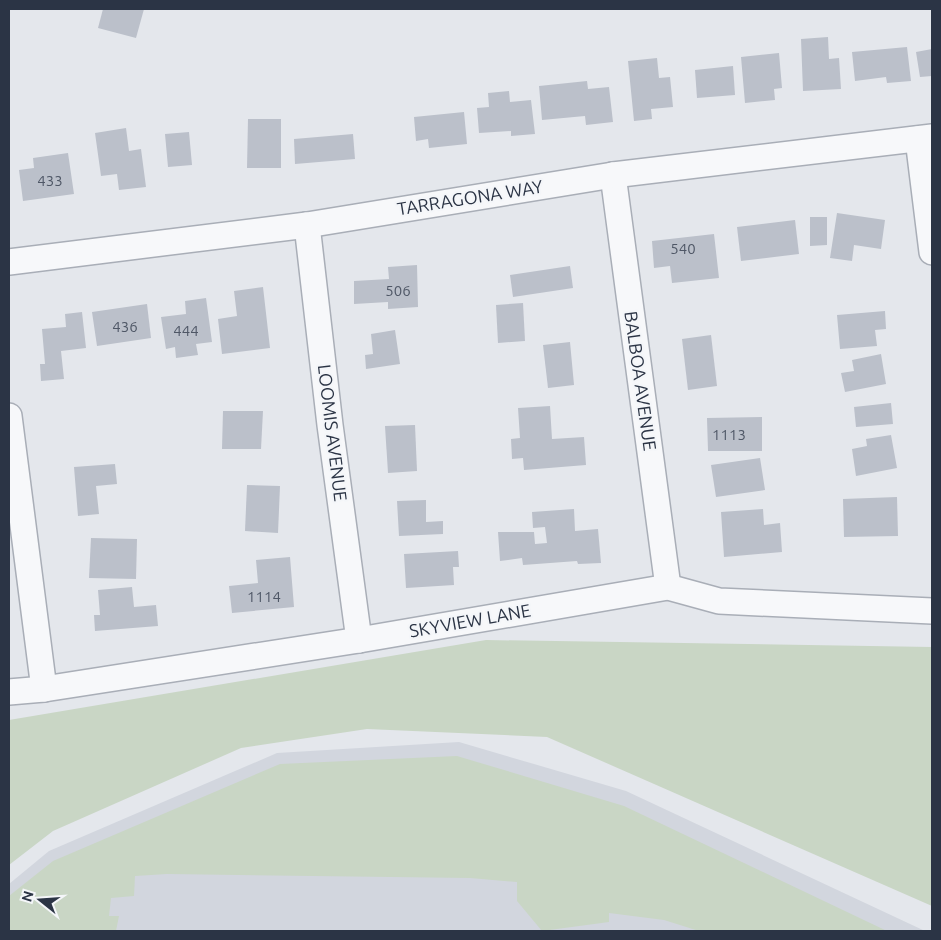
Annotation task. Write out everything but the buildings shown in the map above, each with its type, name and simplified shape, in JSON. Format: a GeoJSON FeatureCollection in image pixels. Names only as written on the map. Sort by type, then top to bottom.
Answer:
{"type":"FeatureCollection","features":[{"type":"Feature","properties":{"kind":"street","name":"TARRAGONA WAY"},"geometry":{"type":"LineString","coordinates":[[9,262],[307,225],[613,175],[925,138]]}},
{"type":"Feature","properties":{"kind":"street"},"geometry":{"type":"LineString","coordinates":[[925,138],[932,252]]}},
{"type":"Feature","properties":{"kind":"street","name":"BALBOA AVENUE"},"geometry":{"type":"LineString","coordinates":[[613,175],[668,587]]}},
{"type":"Feature","properties":{"kind":"street","name":"LOOMIS AVENUE"},"geometry":{"type":"LineString","coordinates":[[307,225],[330,425],[359,640]]}},
{"type":"Feature","properties":{"kind":"street"},"geometry":{"type":"LineString","coordinates":[[9,416],[44,689]]}},
{"type":"Feature","properties":{"kind":"street","name":"SKYVIEW LANE"},"geometry":{"type":"LineString","coordinates":[[9,692],[44,689],[359,640],[668,587],[719,601],[932,611]]}},
{"type":"Feature","properties":{"kind":"shaded area"},"geometry":{"type":"Polygon","coordinates":[[[459,742],[626,791],[925,931],[9,931],[9,884],[49,851],[277,753],[459,742]]]}},
{"type":"Feature","properties":{"kind":"green space"},"geometry":{"type":"Polygon","coordinates":[[[486,640],[932,647],[932,906],[547,737],[367,729],[241,748],[53,831],[9,865],[9,720],[486,640]]]}},
{"type":"Feature","properties":{"kind":"green space"},"geometry":{"type":"Polygon","coordinates":[[[457,756],[624,806],[887,931],[699,931],[664,920],[609,913],[609,922],[542,931],[517,901],[517,882],[470,878],[167,874],[135,876],[134,896],[111,898],[109,916],[119,916],[116,931],[9,931],[9,896],[53,861],[280,764],[457,756]]]}}]}
